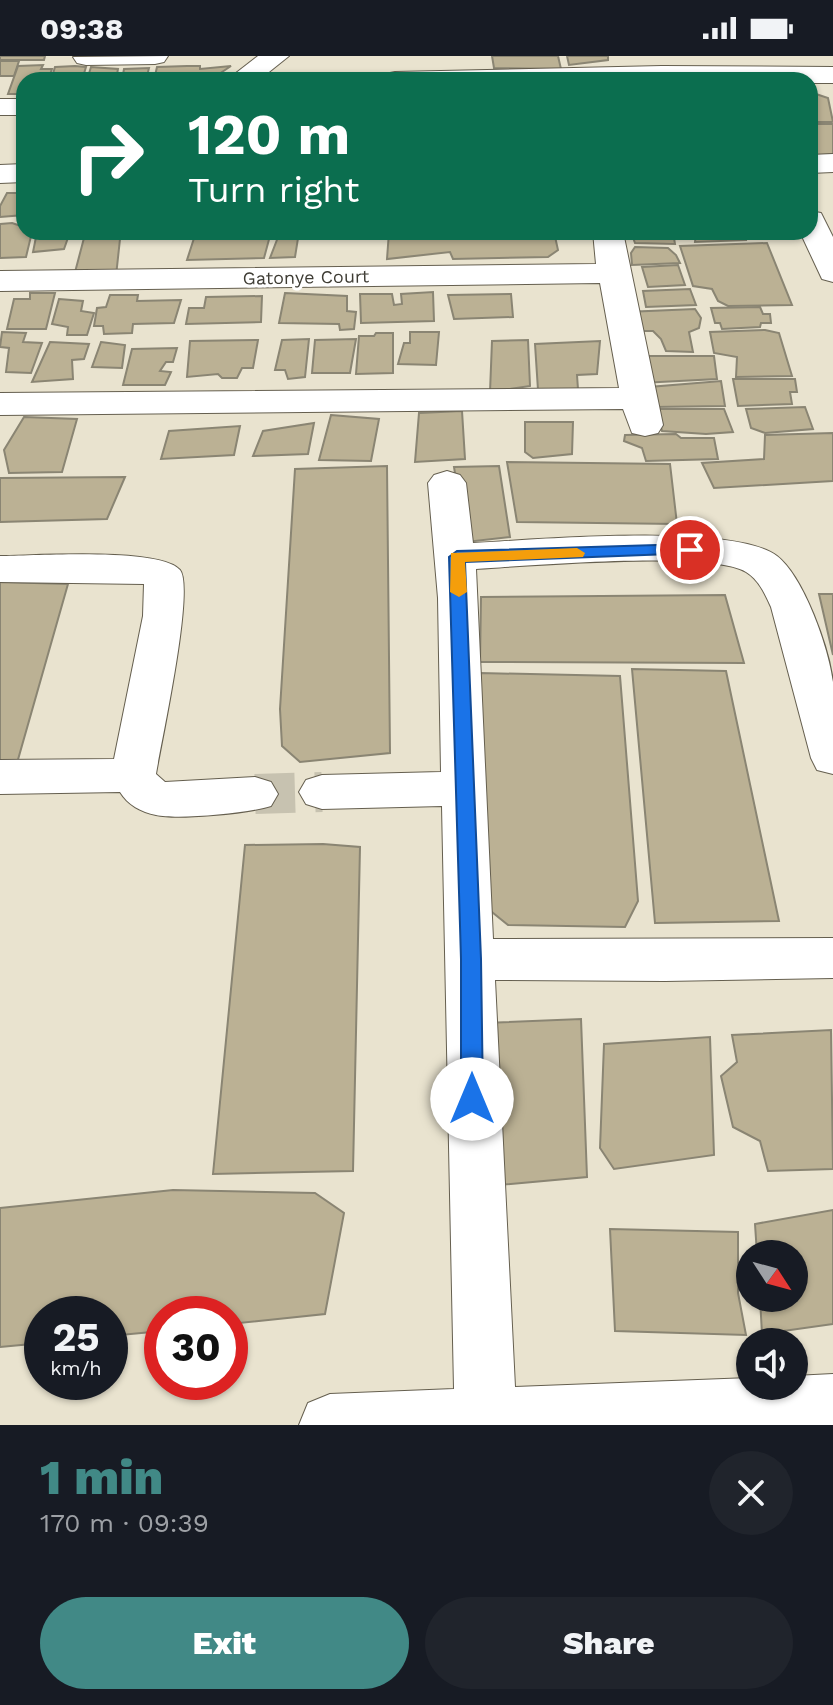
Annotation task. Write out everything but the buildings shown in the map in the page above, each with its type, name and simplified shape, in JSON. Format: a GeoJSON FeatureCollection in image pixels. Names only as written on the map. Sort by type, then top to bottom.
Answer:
{"type":"FeatureCollection","features":[{"type":"Feature","properties":{"kind":"street"},"geometry":{"type":"LineString","coordinates":[[86,57],[155,56]]}},
{"type":"Feature","properties":{"kind":"street"},"geometry":{"type":"LineString","coordinates":[[253,72],[276,56]]}},
{"type":"Feature","properties":{"kind":"street"},"geometry":{"type":"LineString","coordinates":[[449,72],[482,67],[659,65],[781,72]]}},
{"type":"Feature","properties":{"kind":"street"},"geometry":{"type":"LineString","coordinates":[[818,238],[833,272]]}},
{"type":"Feature","properties":{"kind":"street"},"geometry":{"type":"LineString","coordinates":[[0,404],[641,412],[612,273],[609,240]]}},
{"type":"Feature","properties":{"kind":"street","name":"Gatonye Court"},"geometry":{"type":"LineString","coordinates":[[0,281],[612,273]]}},
{"type":"Feature","properties":{"kind":"street"},"geometry":{"type":"LineString","coordinates":[[447,483],[457,557],[471,959],[472,1128],[486,1418]]}},
{"type":"Feature","properties":{"kind":"street"},"geometry":{"type":"LineString","coordinates":[[457,557],[690,550],[737,555],[760,562],[785,592],[791,607],[833,758]]}},
{"type":"Feature","properties":{"kind":"street"},"geometry":{"type":"LineString","coordinates":[[0,569],[146,569],[164,577],[163,616],[133,775],[146,793],[160,799],[255,794]]}},
{"type":"Feature","properties":{"kind":"street"},"geometry":{"type":"LineString","coordinates":[[0,777],[133,775]]}},
{"type":"Feature","properties":{"kind":"street"},"geometry":{"type":"LineString","coordinates":[[322,792],[464,789]]}},
{"type":"Feature","properties":{"kind":"street"},"geometry":{"type":"LineString","coordinates":[[471,959],[665,961],[833,958]]}},
{"type":"Feature","properties":{"kind":"street"},"geometry":{"type":"LineString","coordinates":[[330,1425],[833,1405]]}},
{"type":"Feature","properties":{"kind":"tunnel"},"geometry":{"type":"LineString","coordinates":[[255,794],[322,792]]}},
{"type":"Feature","properties":{"kind":"slow traffic"},"geometry":{"type":"LineString","coordinates":[[459,592],[457,557],[577,553]]}},
{"type":"Feature","properties":{"kind":"route"},"geometry":{"type":"LineString","coordinates":[[472,1099],[471,959],[457,557],[690,550]]}}]}
